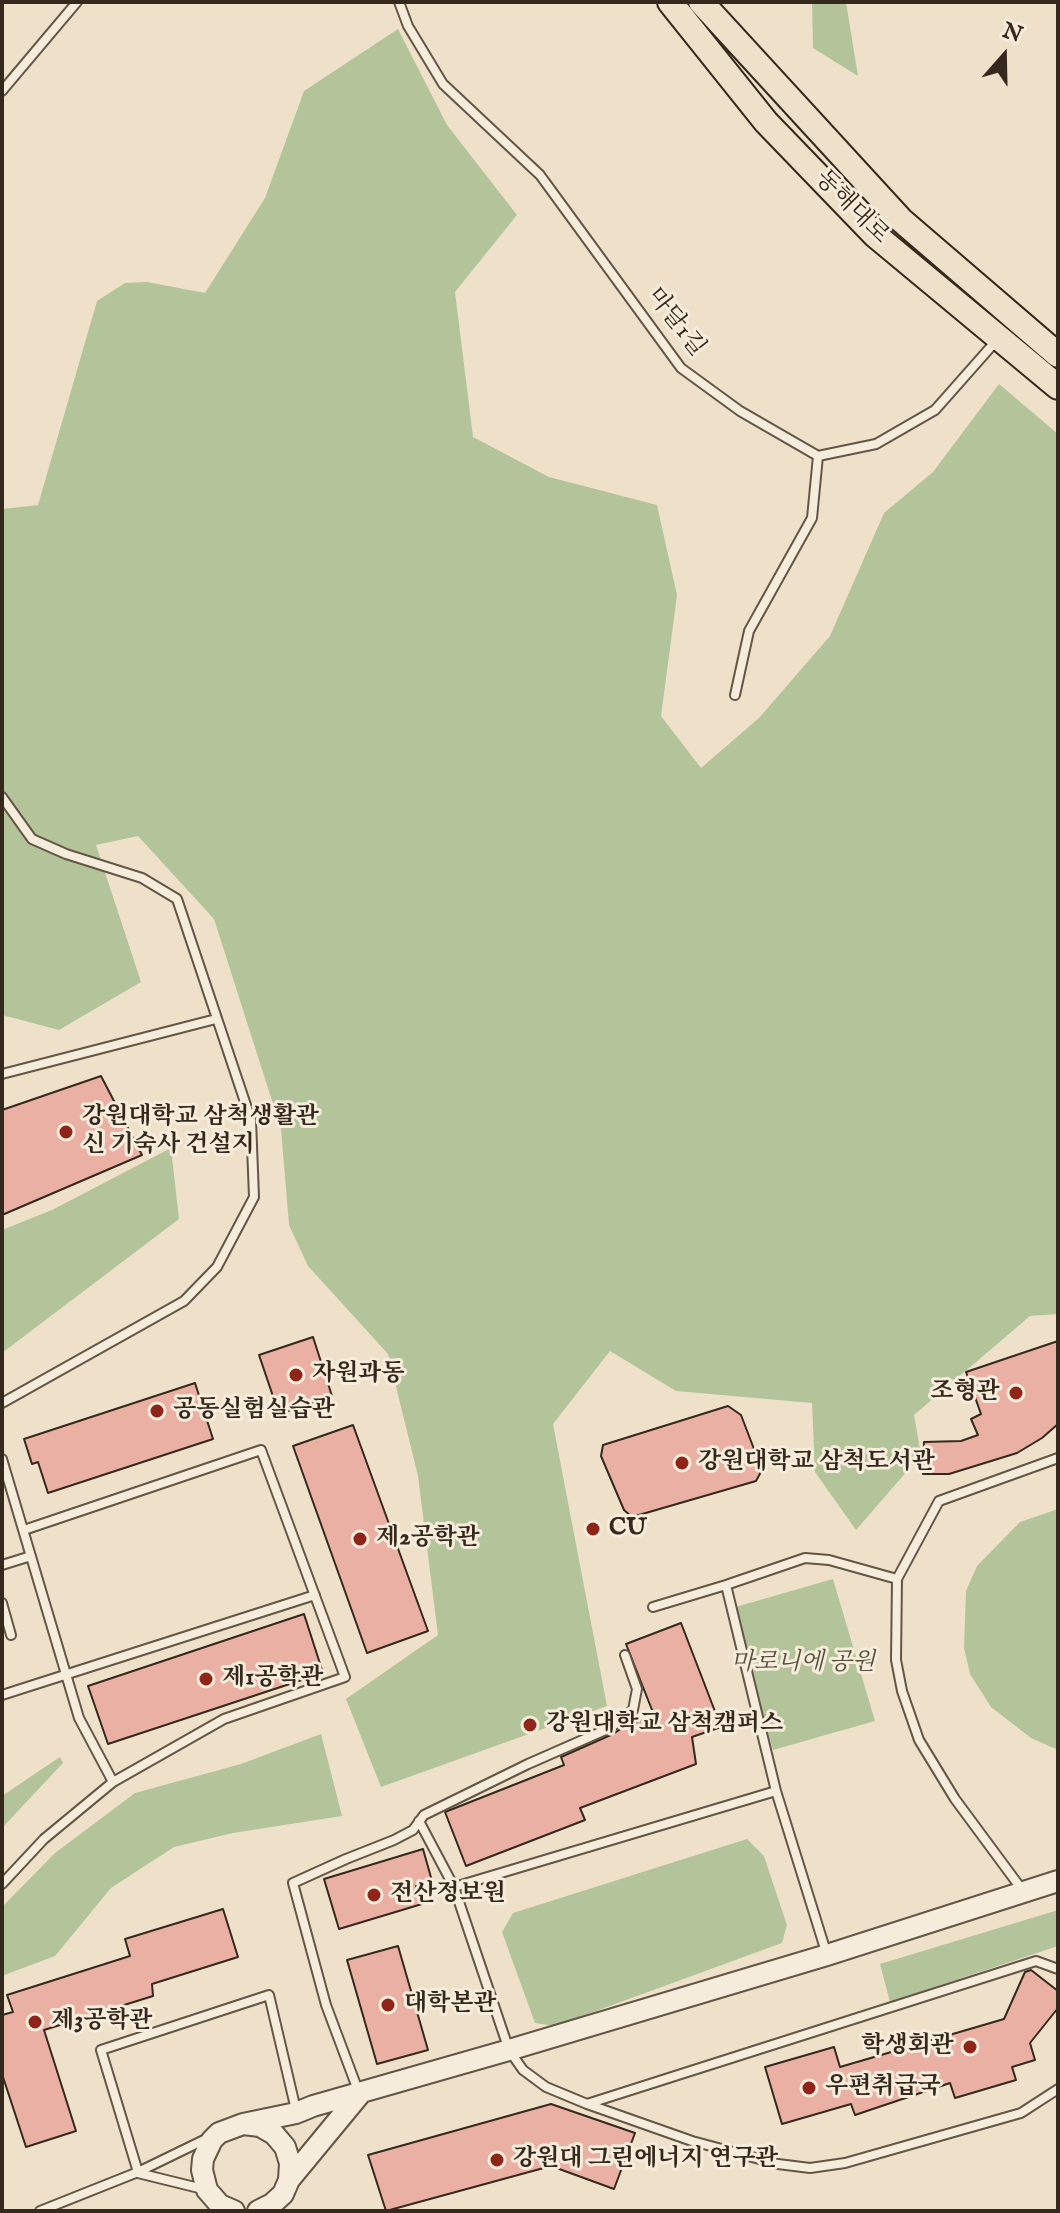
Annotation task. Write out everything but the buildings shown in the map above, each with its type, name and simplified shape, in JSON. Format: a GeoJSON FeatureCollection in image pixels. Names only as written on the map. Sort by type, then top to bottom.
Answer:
{"type":"FeatureCollection","features":[{"type":"Feature","properties":{"kind":"main road","name":"동해대로"},"geometry":{"type":"LineString","coordinates":[[670,2],[766,122],[875,235],[1058,387]]}},
{"type":"Feature","properties":{"kind":"main road","name":"동해대로"},"geometry":{"type":"LineString","coordinates":[[701,2],[901,220],[1058,355]]}},
{"type":"Feature","properties":{"kind":"street"},"geometry":{"type":"LineString","coordinates":[[222,2204],[202,2170],[203,2159],[212,2140],[236,2126],[296,2113],[509,2050],[827,1955],[1058,1881]]}},
{"type":"Feature","properties":{"kind":"street"},"geometry":{"type":"LineString","coordinates":[[266,2209],[283,2194],[289,2180],[360,2094]]}},
{"type":"Feature","properties":{"kind":"street"},"geometry":{"type":"LineString","coordinates":[[236,2126],[260,2126],[280,2140],[289,2155],[289,2180]]}},
{"type":"Feature","properties":{"kind":"lane"},"geometry":{"type":"LineString","coordinates":[[2,91],[77,2]]}},
{"type":"Feature","properties":{"kind":"lane","name":"마달1길"},"geometry":{"type":"LineString","coordinates":[[399,2],[408,26],[443,84],[540,175],[681,368],[740,411],[818,456]]}},
{"type":"Feature","properties":{"kind":"lane"},"geometry":{"type":"LineString","coordinates":[[735,695],[749,631],[812,518],[818,456],[876,444],[935,410],[999,338]]}},
{"type":"Feature","properties":{"kind":"lane"},"geometry":{"type":"LineString","coordinates":[[2,797],[32,839],[66,854],[142,878],[177,899],[251,1120],[254,1197],[217,1267],[184,1301],[2,1403]]}},
{"type":"Feature","properties":{"kind":"lane"},"geometry":{"type":"LineString","coordinates":[[2,1074],[216,1019]]}},
{"type":"Feature","properties":{"kind":"lane"},"geometry":{"type":"LineString","coordinates":[[2,1884],[44,1839],[113,1782],[224,1719],[345,1677],[261,1450],[24,1530]]}},
{"type":"Feature","properties":{"kind":"lane"},"geometry":{"type":"LineString","coordinates":[[1023,1892],[955,1799],[919,1740],[902,1691],[896,1660],[897,1579],[939,1501],[1058,1458]]}},
{"type":"Feature","properties":{"kind":"lane"},"geometry":{"type":"LineString","coordinates":[[2,1459],[79,1718],[113,1782]]}},
{"type":"Feature","properties":{"kind":"lane"},"geometry":{"type":"LineString","coordinates":[[2,1565],[31,1556]]}},
{"type":"Feature","properties":{"kind":"lane"},"geometry":{"type":"LineString","coordinates":[[653,1607],[805,1558],[829,1560],[897,1579]]}},
{"type":"Feature","properties":{"kind":"lane"},"geometry":{"type":"LineString","coordinates":[[726,1585],[776,1791],[827,1955]]}},
{"type":"Feature","properties":{"kind":"lane"},"geometry":{"type":"LineString","coordinates":[[2,1695],[315,1595]]}},
{"type":"Feature","properties":{"kind":"lane"},"geometry":{"type":"LineString","coordinates":[[2,1603],[11,1635]]}},
{"type":"Feature","properties":{"kind":"lane"},"geometry":{"type":"LineString","coordinates":[[360,2094],[326,2005],[293,1883],[394,1840],[413,1830],[424,1815],[610,1728],[633,1710],[637,1689],[625,1655]]}},
{"type":"Feature","properties":{"kind":"lane"},"geometry":{"type":"LineString","coordinates":[[454,1887],[776,1791]]}},
{"type":"Feature","properties":{"kind":"lane"},"geometry":{"type":"LineString","coordinates":[[419,1821],[454,1887],[509,2050],[523,2070],[546,2087],[692,2141],[778,2164],[810,2168],[845,2163],[1021,2113],[1058,2089]]}},
{"type":"Feature","properties":{"kind":"lane"},"geometry":{"type":"LineString","coordinates":[[587,2104],[1036,1961],[1058,1969]]}},
{"type":"Feature","properties":{"kind":"lane"},"geometry":{"type":"LineString","coordinates":[[138,2172],[101,2050],[269,1995],[296,2113]]}},
{"type":"Feature","properties":{"kind":"lane"},"geometry":{"type":"LineString","coordinates":[[40,2211],[138,2172],[236,2126]]}},
{"type":"Feature","properties":{"kind":"lane"},"geometry":{"type":"LineString","coordinates":[[138,2172],[222,2204]]}},
{"type":"Feature","properties":{"kind":"green space"},"geometry":{"type":"Polygon","coordinates":[[[812,2],[846,2],[858,76],[813,48],[812,2]]]}},
{"type":"Feature","properties":{"kind":"green space"},"geometry":{"type":"Polygon","coordinates":[[[398,29],[447,125],[517,215],[455,292],[473,437],[549,477],[657,505],[677,595],[661,716],[701,768],[759,718],[830,636],[884,513],[933,472],[999,384],[1058,434],[1058,1314],[1030,1316],[914,1415],[921,1455],[856,1530],[815,1472],[812,1403],[676,1391],[610,1351],[553,1424],[607,1706],[381,1787],[346,1699],[438,1635],[418,1476],[388,1354],[308,1266],[289,1225],[281,1129],[214,919],[138,836],[96,845],[141,982],[59,1030],[2,1015],[2,509],[38,505],[97,301],[125,283],[147,282],[205,293],[265,198],[304,91],[398,29]]]}},
{"type":"Feature","properties":{"kind":"green space"},"geometry":{"type":"Polygon","coordinates":[[[171,1148],[179,1219],[2,1353],[2,1230],[52,1210],[171,1148]]]}},
{"type":"Feature","properties":{"kind":"green space"},"geometry":{"type":"Polygon","coordinates":[[[1058,1509],[1058,1750],[1031,1738],[991,1707],[970,1674],[964,1648],[966,1591],[977,1566],[1020,1522],[1058,1509]]]}},
{"type":"Feature","properties":{"kind":"green space","name":"마로니에 공원"},"geometry":{"type":"Polygon","coordinates":[[[833,1579],[875,1721],[773,1750],[732,1608],[833,1579]]]}},
{"type":"Feature","properties":{"kind":"green space"},"geometry":{"type":"Polygon","coordinates":[[[321,1734],[342,1816],[233,1833],[174,1847],[111,1888],[55,1956],[2,1976],[2,1907],[55,1853],[135,1793],[241,1764],[321,1734]]]}},
{"type":"Feature","properties":{"kind":"green space"},"geometry":{"type":"Polygon","coordinates":[[[60,1757],[63,1763],[2,1828],[2,1796],[60,1757]]]}},
{"type":"Feature","properties":{"kind":"green space"},"geometry":{"type":"Polygon","coordinates":[[[747,1839],[764,1856],[787,1925],[782,1943],[555,2026],[535,2023],[502,1932],[513,1913],[747,1839]]]}},
{"type":"Feature","properties":{"kind":"green space"},"geometry":{"type":"Polygon","coordinates":[[[1058,1910],[1058,1946],[890,2002],[880,1964],[1058,1910]]]}},
{"type":"Feature","properties":{"kind":"place","name":"강원대학교 삼척생활관 신 기숙사 건설지"},"geometry":{"type":"Point","coordinates":[66,1132]}},
{"type":"Feature","properties":{"kind":"place","name":"자원과동"},"geometry":{"type":"Point","coordinates":[296,1375]}},
{"type":"Feature","properties":{"kind":"place","name":"조형관"},"geometry":{"type":"Point","coordinates":[1016,1393]}},
{"type":"Feature","properties":{"kind":"place","name":"공동실험실습관"},"geometry":{"type":"Point","coordinates":[157,1411]}},
{"type":"Feature","properties":{"kind":"place","name":"강원대학교 삼척도서관"},"geometry":{"type":"Point","coordinates":[682,1463]}},
{"type":"Feature","properties":{"kind":"place","name":"CU"},"geometry":{"type":"Point","coordinates":[593,1529]}},
{"type":"Feature","properties":{"kind":"place","name":"제2공학관"},"geometry":{"type":"Point","coordinates":[360,1539]}},
{"type":"Feature","properties":{"kind":"place","name":"제1공학관"},"geometry":{"type":"Point","coordinates":[206,1679]}},
{"type":"Feature","properties":{"kind":"place","name":"강원대학교 삼척캠퍼스"},"geometry":{"type":"Point","coordinates":[530,1725]}},
{"type":"Feature","properties":{"kind":"place","name":"전산정보원"},"geometry":{"type":"Point","coordinates":[374,1895]}},
{"type":"Feature","properties":{"kind":"place","name":"대학본관"},"geometry":{"type":"Point","coordinates":[388,2005]}},
{"type":"Feature","properties":{"kind":"place","name":"제3공학관"},"geometry":{"type":"Point","coordinates":[35,2022]}},
{"type":"Feature","properties":{"kind":"place","name":"학생회관"},"geometry":{"type":"Point","coordinates":[970,2047]}},
{"type":"Feature","properties":{"kind":"place","name":"우편취급국"},"geometry":{"type":"Point","coordinates":[809,2088]}},
{"type":"Feature","properties":{"kind":"place","name":"강원대 그린에너지 연구관"},"geometry":{"type":"Point","coordinates":[497,2160]}}]}
